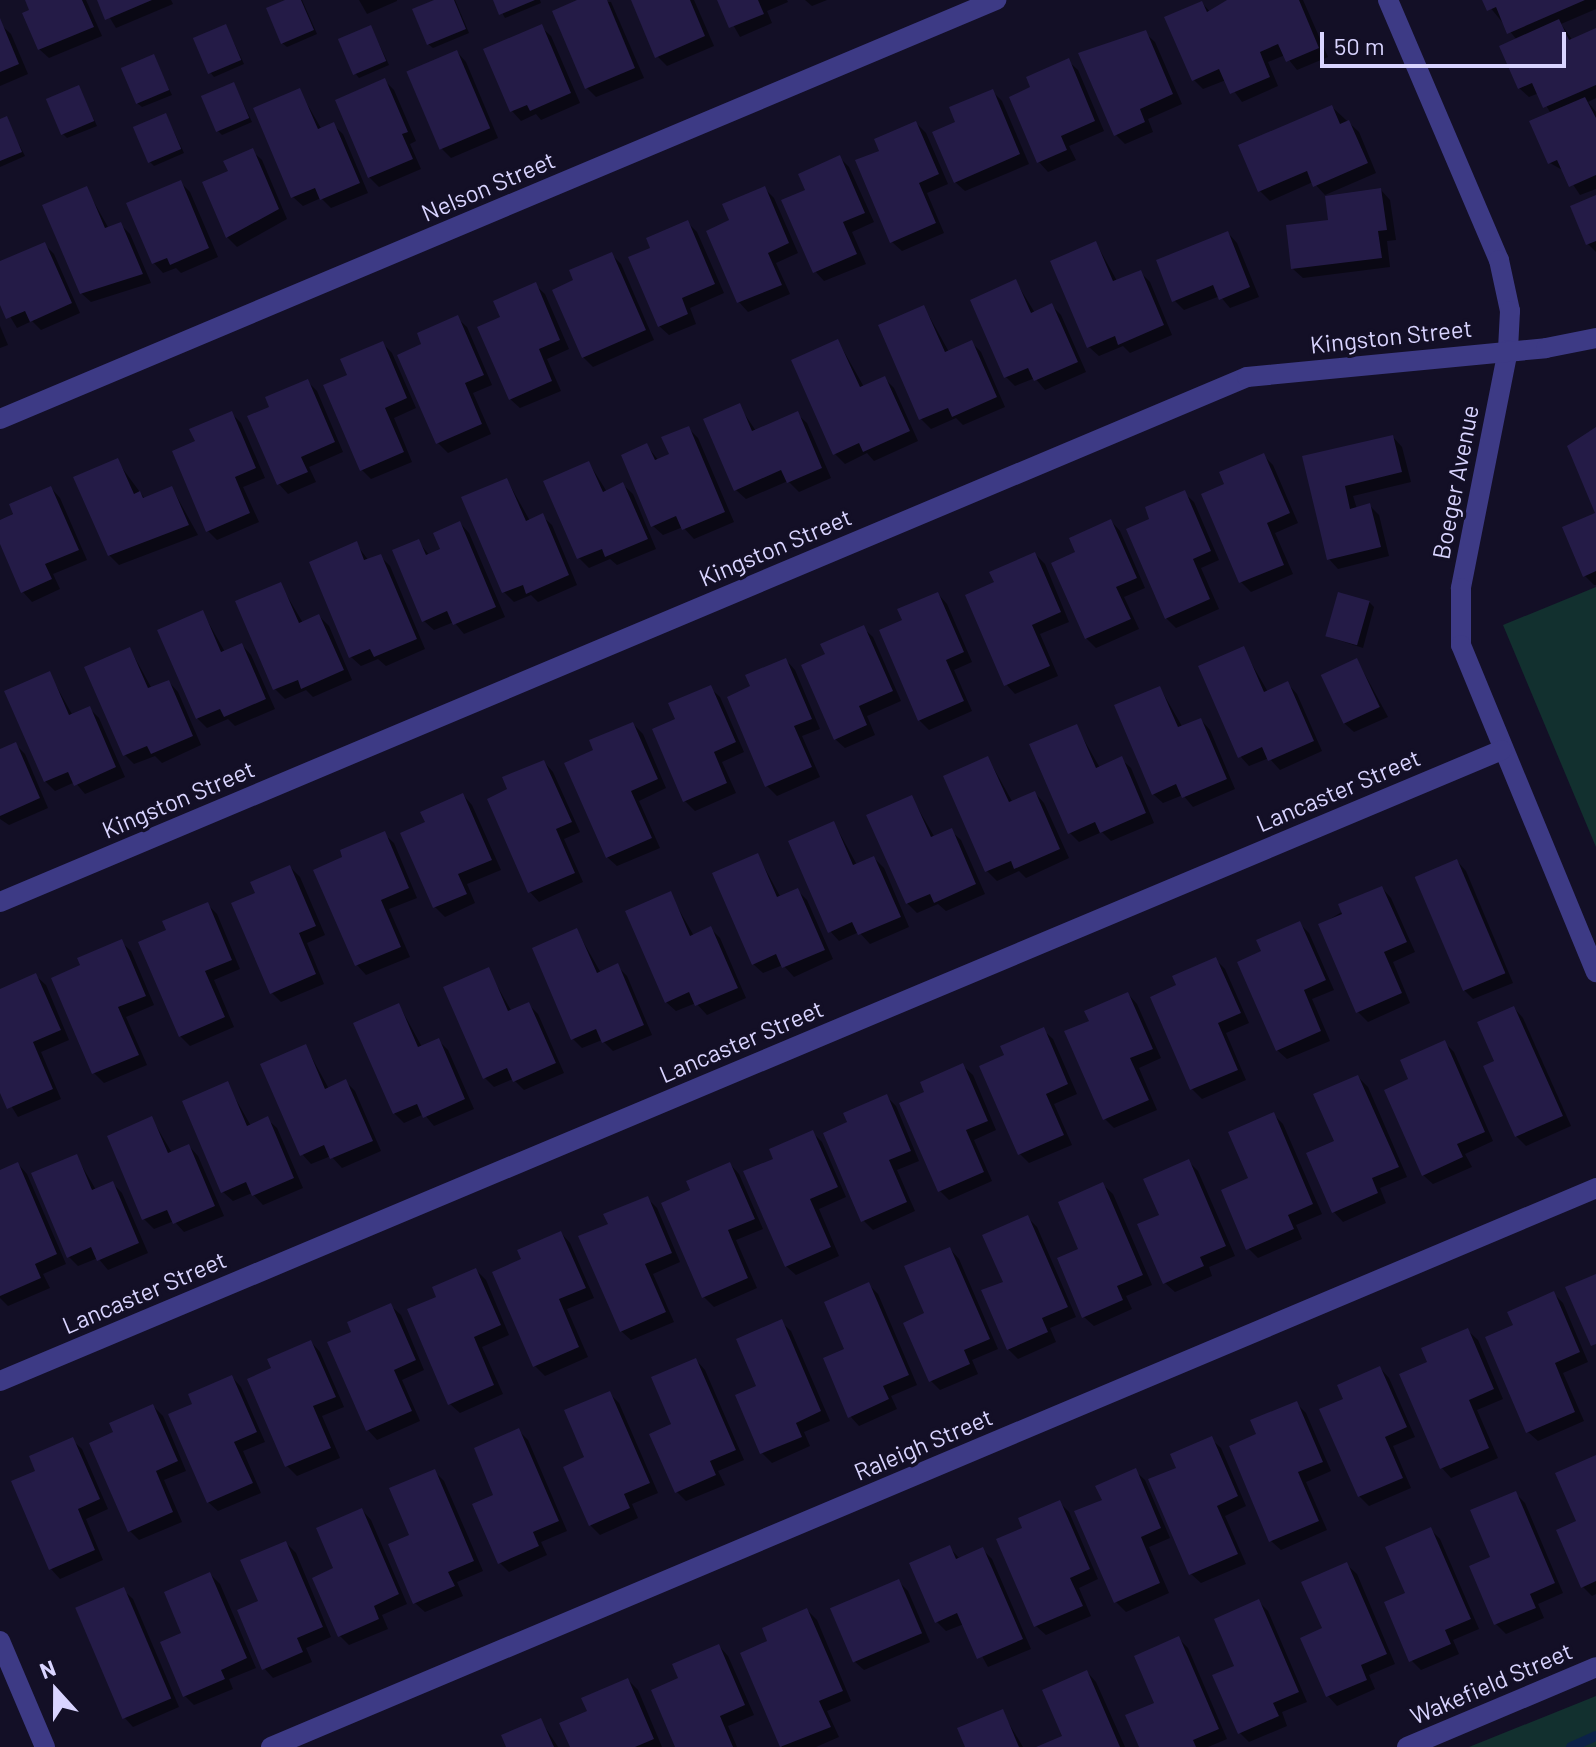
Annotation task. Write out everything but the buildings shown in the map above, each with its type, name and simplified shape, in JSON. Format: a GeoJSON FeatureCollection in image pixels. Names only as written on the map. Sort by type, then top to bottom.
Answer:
{"type":"FeatureCollection","features":[{"type":"Feature","properties":{"kind":"street","name":"Nelson Street"},"geometry":{"type":"LineString","coordinates":[[0,419],[996,0]]}},
{"type":"Feature","properties":{"kind":"street","name":"Boeger Avenue"},"geometry":{"type":"LineString","coordinates":[[1388,0],[1499,260],[1510,311],[1508,350],[1459,615],[1468,670],[1596,972]]}},
{"type":"Feature","properties":{"kind":"street","name":"Kingston Street"},"geometry":{"type":"LineString","coordinates":[[0,902],[1247,377],[1596,338]]}},
{"type":"Feature","properties":{"kind":"street","name":"Lancaster Street"},"geometry":{"type":"LineString","coordinates":[[0,1381],[1502,750]]}},
{"type":"Feature","properties":{"kind":"street","name":"Raleigh Street"},"geometry":{"type":"LineString","coordinates":[[271,1747],[1596,1188]]}},
{"type":"Feature","properties":{"kind":"street"},"geometry":{"type":"LineString","coordinates":[[0,1641],[45,1747]]}},
{"type":"Feature","properties":{"kind":"street","name":"Wakefield Street"},"geometry":{"type":"LineString","coordinates":[[1407,1747],[1596,1667]]}},
{"type":"Feature","properties":{"kind":"green space"},"geometry":{"type":"Polygon","coordinates":[[[1596,587],[1596,847],[1503,625],[1596,587]]]}},
{"type":"Feature","properties":{"kind":"green space"},"geometry":{"type":"Polygon","coordinates":[[[1596,1696],[1596,1747],[1469,1747],[1596,1696]]]}},
{"type":"Feature","properties":{"kind":"waterway"},"geometry":{"type":"LineString","coordinates":[[1571,1747],[1596,1736]]}}]}
